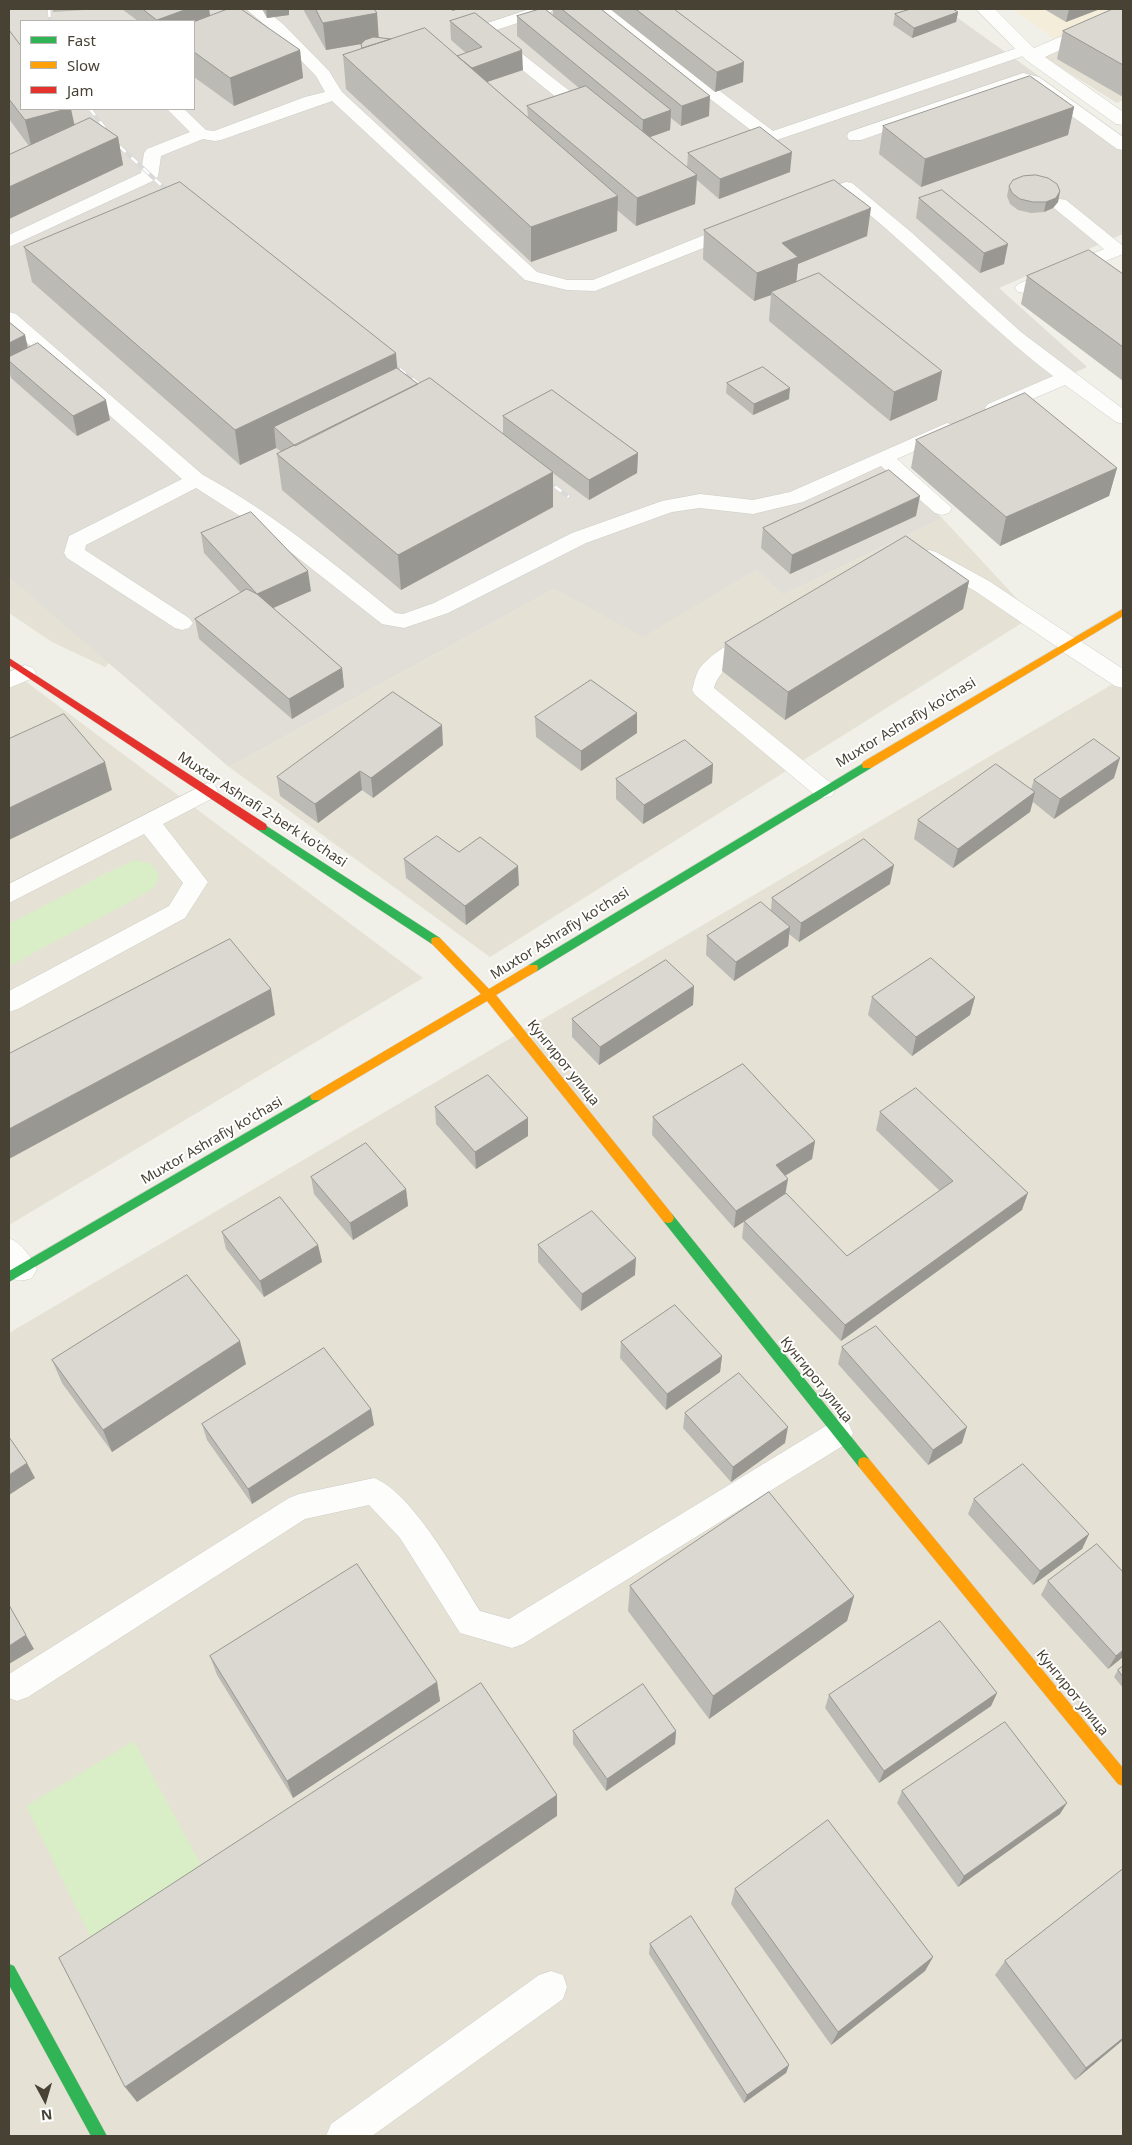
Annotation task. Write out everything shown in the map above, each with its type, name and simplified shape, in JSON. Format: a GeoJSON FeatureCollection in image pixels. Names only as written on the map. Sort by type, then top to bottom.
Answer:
{"type":"FeatureCollection","features":[{"type":"Feature","properties":{"kind":"street"},"geometry":{"type":"LineString","coordinates":[[985,9],[1029,53],[1123,120]]}},
{"type":"Feature","properties":{"kind":"street"},"geometry":{"type":"LineString","coordinates":[[1029,53],[1123,15]]}},
{"type":"Feature","properties":{"kind":"street","name":"Muxtor Ashrafiy ko'chasi"},"geometry":{"type":"LineString","coordinates":[[13,1266],[490,995],[824,790],[1123,612]]}},
{"type":"Feature","properties":{"kind":"street"},"geometry":{"type":"LineString","coordinates":[[1068,644],[1123,680]]}},
{"type":"Feature","properties":{"kind":"street","name":"Muxtar Ashrafi 2-berk ko'chasi"},"geometry":{"type":"LineString","coordinates":[[14,671],[207,791],[441,944],[490,995]]}},
{"type":"Feature","properties":{"kind":"street","name":"Кунгирот улица"},"geometry":{"type":"LineString","coordinates":[[490,995],[839,1433],[1123,1779]]}},
{"type":"Feature","properties":{"kind":"street"},"geometry":{"type":"LineString","coordinates":[[9,1971],[99,2136]]}},
{"type":"Feature","properties":{"kind":"lane"},"geometry":{"type":"LineString","coordinates":[[254,9],[277,27],[323,74],[335,95],[531,276],[567,285],[595,286],[754,221]]}},
{"type":"Feature","properties":{"kind":"lane"},"geometry":{"type":"LineString","coordinates":[[545,9],[481,30],[579,107]]}},
{"type":"Feature","properties":{"kind":"lane"},"geometry":{"type":"LineString","coordinates":[[601,9],[771,137],[1029,53]]}},
{"type":"Feature","properties":{"kind":"lane"},"geometry":{"type":"LineString","coordinates":[[855,136],[1022,78],[1033,80],[1123,145]]}},
{"type":"Feature","properties":{"kind":"lane"},"geometry":{"type":"LineString","coordinates":[[9,242],[150,176],[153,153],[201,134],[215,136],[312,101],[335,95]]}},
{"type":"Feature","properties":{"kind":"lane"},"geometry":{"type":"LineString","coordinates":[[176,110],[201,134]]}},
{"type":"Feature","properties":{"kind":"lane"},"geometry":{"type":"LineString","coordinates":[[797,204],[846,187],[878,211],[1000,324],[1066,377],[1123,418]]}},
{"type":"Feature","properties":{"kind":"lane"},"geometry":{"type":"LineString","coordinates":[[1060,204],[1121,251]]}},
{"type":"Feature","properties":{"kind":"lane"},"geometry":{"type":"LineString","coordinates":[[1024,288],[1121,251]]}},
{"type":"Feature","properties":{"kind":"lane"},"geometry":{"type":"LineString","coordinates":[[9,318],[196,480],[227,496],[265,521],[389,619],[404,621],[441,608],[579,538],[669,506],[700,501],[753,507],[796,497],[1066,377]]}},
{"type":"Feature","properties":{"kind":"lane"},"geometry":{"type":"LineString","coordinates":[[883,457],[942,508]]}},
{"type":"Feature","properties":{"kind":"lane"},"geometry":{"type":"LineString","coordinates":[[182,623],[74,553],[76,541],[196,480]]}},
{"type":"Feature","properties":{"kind":"lane"},"geometry":{"type":"LineString","coordinates":[[912,551],[919,552],[982,586],[1068,644]]}},
{"type":"Feature","properties":{"kind":"lane"},"geometry":{"type":"LineString","coordinates":[[772,630],[722,660],[707,674],[703,690],[824,790]]}},
{"type":"Feature","properties":{"kind":"lane"},"geometry":{"type":"LineString","coordinates":[[9,894],[207,791]]}},
{"type":"Feature","properties":{"kind":"lane"},"geometry":{"type":"LineString","coordinates":[[9,1002],[177,912],[196,882],[148,822]]}},
{"type":"Feature","properties":{"kind":"lane"},"geometry":{"type":"LineString","coordinates":[[17,1686],[299,1507],[374,1491],[410,1528],[471,1622],[512,1634],[839,1433]]}},
{"type":"Feature","properties":{"kind":"lane"},"geometry":{"type":"LineString","coordinates":[[343,2136],[551,1987]]}},
{"type":"Feature","properties":{"kind":"shaded area"},"geometry":{"type":"Polygon","coordinates":[[[9,9],[945,9],[1123,136],[1123,234],[999,288],[1087,367],[880,464],[942,518],[783,595],[756,570],[643,637],[554,589],[229,767],[9,577],[9,9]]]}},
{"type":"Feature","properties":{"kind":"shaded area"},"geometry":{"type":"Polygon","coordinates":[[[1012,9],[1123,9],[1123,10],[1056,40],[1012,9]]]}},
{"type":"Feature","properties":{"kind":"shaded area"},"geometry":{"type":"Polygon","coordinates":[[[1123,21],[1123,100],[1117,103],[1044,57],[1123,21]]]}},
{"type":"Feature","properties":{"kind":"shaded area"},"geometry":{"type":"Polygon","coordinates":[[[942,518],[1033,616],[490,957],[229,767],[554,589],[643,636],[756,570],[783,595],[942,518]]]}},
{"type":"Feature","properties":{"kind":"shaded area"},"geometry":{"type":"Polygon","coordinates":[[[9,559],[129,643],[105,667],[52,642],[9,613],[9,559]]]}},
{"type":"Feature","properties":{"kind":"shaded area"},"geometry":{"type":"Polygon","coordinates":[[[9,669],[423,978],[9,1225],[9,669]]]}},
{"type":"Feature","properties":{"kind":"shaded area"},"geometry":{"type":"Polygon","coordinates":[[[1123,678],[1123,2136],[9,2136],[9,1333],[1123,678]]]}},
{"type":"Feature","properties":{"kind":"green space"},"geometry":{"type":"Polygon","coordinates":[[[135,860],[152,864],[159,876],[155,887],[9,966],[9,924],[106,873],[135,860]]]}},
{"type":"Feature","properties":{"kind":"green space"},"geometry":{"type":"Polygon","coordinates":[[[134,1741],[205,1872],[93,1942],[26,1806],[134,1741]]]}},
{"type":"Feature","properties":{"kind":"building"},"geometry":{"type":"Polygon","coordinates":[[[143,9],[187,9],[157,20],[143,9]]]}},
{"type":"Feature","properties":{"kind":"building"},"geometry":{"type":"Polygon","coordinates":[[[228,9],[241,9],[300,50],[230,78],[195,53],[195,22],[228,9]]]}},
{"type":"Feature","properties":{"kind":"building"},"geometry":{"type":"Polygon","coordinates":[[[316,9],[374,9],[377,13],[323,23],[316,9]]]}},
{"type":"Feature","properties":{"kind":"building"},"geometry":{"type":"Polygon","coordinates":[[[545,9],[671,110],[643,120],[517,16],[545,9]]]}},
{"type":"Feature","properties":{"kind":"building"},"geometry":{"type":"Polygon","coordinates":[[[562,9],[601,9],[710,96],[682,106],[562,9]]]}},
{"type":"Feature","properties":{"kind":"building"},"geometry":{"type":"Polygon","coordinates":[[[636,9],[674,9],[744,62],[717,72],[636,9]]]}},
{"type":"Feature","properties":{"kind":"building"},"geometry":{"type":"Polygon","coordinates":[[[911,9],[953,9],[958,12],[914,28],[895,14],[911,9]]]}},
{"type":"Feature","properties":{"kind":"building"},"geometry":{"type":"Polygon","coordinates":[[[1113,9],[1123,9],[1123,65],[1063,31],[1113,9]]]}},
{"type":"Feature","properties":{"kind":"building"},"geometry":{"type":"Polygon","coordinates":[[[475,13],[522,50],[472,68],[457,56],[482,47],[450,21],[475,13]]]}},
{"type":"Feature","properties":{"kind":"building"},"geometry":{"type":"Polygon","coordinates":[[[425,28],[618,196],[531,227],[343,55],[425,28]]]}},
{"type":"Feature","properties":{"kind":"building"},"geometry":{"type":"Polygon","coordinates":[[[9,30],[20,45],[20,110],[62,110],[25,120],[9,99],[9,30]]]}},
{"type":"Feature","properties":{"kind":"building"},"geometry":{"type":"Polygon","coordinates":[[[374,37],[391,39],[362,48],[361,44],[365,40],[374,37]]]}},
{"type":"Feature","properties":{"kind":"building"},"geometry":{"type":"Polygon","coordinates":[[[1030,76],[1074,107],[925,159],[883,126],[1030,76]]]}},
{"type":"Feature","properties":{"kind":"building"},"geometry":{"type":"Polygon","coordinates":[[[586,86],[697,175],[637,198],[527,106],[586,86]]]}},
{"type":"Feature","properties":{"kind":"building"},"geometry":{"type":"Polygon","coordinates":[[[90,118],[118,137],[9,187],[9,155],[90,118]]]}},
{"type":"Feature","properties":{"kind":"building"},"geometry":{"type":"Polygon","coordinates":[[[760,127],[792,152],[720,179],[688,153],[760,127]]]}},
{"type":"Feature","properties":{"kind":"building"},"geometry":{"type":"Polygon","coordinates":[[[1036,175],[1048,178],[1057,184],[1060,191],[1056,198],[1046,202],[1033,202],[1020,199],[1012,193],[1009,186],[1013,180],[1023,176],[1036,175]]]}},
{"type":"Feature","properties":{"kind":"building"},"geometry":{"type":"Polygon","coordinates":[[[834,180],[871,208],[782,243],[798,257],[757,273],[704,230],[834,180]]]}},
{"type":"Feature","properties":{"kind":"building"},"geometry":{"type":"Polygon","coordinates":[[[180,182],[396,353],[235,430],[24,247],[180,182]]]}},
{"type":"Feature","properties":{"kind":"building"},"geometry":{"type":"Polygon","coordinates":[[[942,190],[1008,244],[984,253],[919,198],[942,190]]]}},
{"type":"Feature","properties":{"kind":"building"},"geometry":{"type":"Polygon","coordinates":[[[1089,250],[1123,274],[1123,347],[1027,276],[1089,250]]]}},
{"type":"Feature","properties":{"kind":"building"},"geometry":{"type":"Polygon","coordinates":[[[819,273],[942,371],[894,392],[771,292],[819,273]]]}},
{"type":"Feature","properties":{"kind":"building"},"geometry":{"type":"Polygon","coordinates":[[[9,322],[25,335],[9,343],[9,322]]]}},
{"type":"Feature","properties":{"kind":"building"},"geometry":{"type":"Polygon","coordinates":[[[38,343],[106,400],[73,416],[9,361],[9,357],[38,343]]]}},
{"type":"Feature","properties":{"kind":"building"},"geometry":{"type":"Polygon","coordinates":[[[763,367],[790,388],[754,404],[727,383],[763,367]]]}},
{"type":"Feature","properties":{"kind":"building"},"geometry":{"type":"Polygon","coordinates":[[[397,368],[418,384],[295,446],[274,427],[397,368]]]}},
{"type":"Feature","properties":{"kind":"building"},"geometry":{"type":"Polygon","coordinates":[[[430,378],[553,472],[398,555],[277,454],[430,378]]]}},
{"type":"Feature","properties":{"kind":"building"},"geometry":{"type":"Polygon","coordinates":[[[552,390],[638,453],[589,480],[503,416],[552,390]]]}},
{"type":"Feature","properties":{"kind":"building"},"geometry":{"type":"Polygon","coordinates":[[[1025,393],[1117,468],[1006,517],[916,440],[1025,393]]]}},
{"type":"Feature","properties":{"kind":"building"},"geometry":{"type":"Polygon","coordinates":[[[889,470],[920,496],[792,555],[763,528],[889,470]]]}},
{"type":"Feature","properties":{"kind":"building"},"geometry":{"type":"Polygon","coordinates":[[[251,512],[308,571],[257,594],[201,533],[251,512]]]}},
{"type":"Feature","properties":{"kind":"building"},"geometry":{"type":"Polygon","coordinates":[[[906,536],[969,581],[788,692],[725,643],[906,536]]]}},
{"type":"Feature","properties":{"kind":"building"},"geometry":{"type":"Polygon","coordinates":[[[247,589],[257,594],[342,668],[289,699],[195,619],[247,589]]]}},
{"type":"Feature","properties":{"kind":"building"},"geometry":{"type":"Polygon","coordinates":[[[591,680],[637,713],[581,751],[535,717],[591,680]]]}},
{"type":"Feature","properties":{"kind":"building"},"geometry":{"type":"Polygon","coordinates":[[[393,692],[442,725],[371,778],[360,771],[315,804],[277,777],[393,692]]]}},
{"type":"Feature","properties":{"kind":"building"},"geometry":{"type":"Polygon","coordinates":[[[64,714],[105,762],[9,808],[9,739],[64,714]]]}},
{"type":"Feature","properties":{"kind":"building"},"geometry":{"type":"Polygon","coordinates":[[[1094,739],[1120,758],[1060,799],[1034,780],[1094,739]]]}},
{"type":"Feature","properties":{"kind":"building"},"geometry":{"type":"Polygon","coordinates":[[[685,740],[713,764],[644,805],[616,779],[685,740]]]}},
{"type":"Feature","properties":{"kind":"building"},"geometry":{"type":"Polygon","coordinates":[[[996,764],[1035,792],[958,849],[918,820],[996,764]]]}},
{"type":"Feature","properties":{"kind":"building"},"geometry":{"type":"Polygon","coordinates":[[[437,836],[459,852],[480,837],[518,866],[465,906],[404,859],[437,836]]]}},
{"type":"Feature","properties":{"kind":"building"},"geometry":{"type":"Polygon","coordinates":[[[864,839],[894,865],[801,923],[772,898],[864,839]]]}},
{"type":"Feature","properties":{"kind":"building"},"geometry":{"type":"Polygon","coordinates":[[[761,902],[790,927],[736,962],[707,936],[761,902]]]}},
{"type":"Feature","properties":{"kind":"building"},"geometry":{"type":"Polygon","coordinates":[[[230,939],[271,989],[9,1129],[9,1054],[230,939]]]}},
{"type":"Feature","properties":{"kind":"building"},"geometry":{"type":"Polygon","coordinates":[[[931,958],[975,997],[916,1037],[872,997],[931,958]]]}},
{"type":"Feature","properties":{"kind":"building"},"geometry":{"type":"Polygon","coordinates":[[[666,960],[694,986],[600,1047],[572,1019],[666,960]]]}},
{"type":"Feature","properties":{"kind":"building"},"geometry":{"type":"Polygon","coordinates":[[[743,1064],[815,1141],[776,1165],[788,1179],[736,1211],[653,1117],[743,1064]]]}},
{"type":"Feature","properties":{"kind":"building"},"geometry":{"type":"Polygon","coordinates":[[[488,1075],[528,1118],[475,1152],[435,1107],[488,1075]]]}},
{"type":"Feature","properties":{"kind":"building"},"geometry":{"type":"Polygon","coordinates":[[[916,1088],[1028,1193],[845,1325],[744,1221],[786,1193],[847,1256],[953,1181],[880,1112],[916,1088]]]}},
{"type":"Feature","properties":{"kind":"building"},"geometry":{"type":"Polygon","coordinates":[[[366,1143],[406,1189],[350,1223],[311,1177],[366,1143]]]}},
{"type":"Feature","properties":{"kind":"building"},"geometry":{"type":"Polygon","coordinates":[[[280,1197],[318,1245],[260,1281],[222,1232],[280,1197]]]}},
{"type":"Feature","properties":{"kind":"building"},"geometry":{"type":"Polygon","coordinates":[[[592,1211],[636,1258],[582,1294],[538,1245],[592,1211]]]}},
{"type":"Feature","properties":{"kind":"building"},"geometry":{"type":"Polygon","coordinates":[[[187,1275],[240,1341],[103,1430],[52,1360],[187,1275]]]}},
{"type":"Feature","properties":{"kind":"building"},"geometry":{"type":"Polygon","coordinates":[[[675,1305],[722,1356],[667,1394],[621,1342],[675,1305]]]}},
{"type":"Feature","properties":{"kind":"building"},"geometry":{"type":"Polygon","coordinates":[[[876,1326],[967,1427],[933,1450],[842,1347],[876,1326]]]}},
{"type":"Feature","properties":{"kind":"building"},"geometry":{"type":"Polygon","coordinates":[[[324,1348],[371,1409],[248,1489],[202,1424],[324,1348]]]}},
{"type":"Feature","properties":{"kind":"building"},"geometry":{"type":"Polygon","coordinates":[[[739,1373],[788,1427],[733,1467],[685,1413],[739,1373]]]}},
{"type":"Feature","properties":{"kind":"building"},"geometry":{"type":"Polygon","coordinates":[[[9,1437],[27,1463],[9,1475],[9,1437]]]}},
{"type":"Feature","properties":{"kind":"building"},"geometry":{"type":"Polygon","coordinates":[[[1023,1464],[1089,1534],[1040,1571],[974,1499],[1023,1464]]]}},
{"type":"Feature","properties":{"kind":"building"},"geometry":{"type":"Polygon","coordinates":[[[769,1492],[854,1596],[713,1696],[630,1586],[769,1492]]]}},
{"type":"Feature","properties":{"kind":"building"},"geometry":{"type":"Polygon","coordinates":[[[1097,1544],[1123,1572],[1123,1650],[1116,1656],[1048,1581],[1097,1544]]]}},
{"type":"Feature","properties":{"kind":"building"},"geometry":{"type":"Polygon","coordinates":[[[357,1564],[437,1682],[287,1781],[210,1656],[357,1564]]]}},
{"type":"Feature","properties":{"kind":"building"},"geometry":{"type":"Polygon","coordinates":[[[9,1605],[26,1635],[9,1646],[9,1605]]]}},
{"type":"Feature","properties":{"kind":"building"},"geometry":{"type":"Polygon","coordinates":[[[940,1621],[997,1693],[884,1771],[829,1695],[940,1621]]]}},
{"type":"Feature","properties":{"kind":"building"},"geometry":{"type":"Polygon","coordinates":[[[1123,1666],[1123,1677],[1118,1670],[1123,1666]]]}},
{"type":"Feature","properties":{"kind":"building"},"geometry":{"type":"Polygon","coordinates":[[[481,1683],[557,1795],[125,2087],[59,1958],[481,1683]]]}},
{"type":"Feature","properties":{"kind":"building"},"geometry":{"type":"Polygon","coordinates":[[[643,1684],[676,1731],[607,1779],[573,1731],[643,1684]]]}},
{"type":"Feature","properties":{"kind":"building"},"geometry":{"type":"Polygon","coordinates":[[[1005,1722],[1067,1803],[964,1876],[902,1791],[1005,1722]]]}},
{"type":"Feature","properties":{"kind":"building"},"geometry":{"type":"Polygon","coordinates":[[[828,1820],[933,1957],[838,2032],[735,1889],[828,1820]]]}},
{"type":"Feature","properties":{"kind":"building"},"geometry":{"type":"Polygon","coordinates":[[[1123,1869],[1123,2038],[1086,2068],[1005,1961],[1123,1869]]]}},
{"type":"Feature","properties":{"kind":"building"},"geometry":{"type":"Polygon","coordinates":[[[691,1916],[789,2065],[747,2095],[650,1944],[691,1916]]]}},
{"type":"Feature","properties":{"kind":"railway"},"geometry":{"type":"LineString","coordinates":[[49,9],[50,20]]}},
{"type":"Feature","properties":{"kind":"railway"},"geometry":{"type":"LineString","coordinates":[[91,110],[118,145],[174,197]]}},
{"type":"Feature","properties":{"kind":"railway"},"geometry":{"type":"LineString","coordinates":[[387,359],[430,393]]}},
{"type":"Feature","properties":{"kind":"railway"},"geometry":{"type":"LineString","coordinates":[[542,477],[569,497]]}},
{"type":"Feature","properties":{"kind":"traffic: fast"},"geometry":{"type":"LineString","coordinates":[[533,968],[867,765]]}},
{"type":"Feature","properties":{"kind":"traffic: fast"},"geometry":{"type":"LineString","coordinates":[[262,827],[436,941]]}},
{"type":"Feature","properties":{"kind":"traffic: fast"},"geometry":{"type":"LineString","coordinates":[[9,1277],[316,1097]]}},
{"type":"Feature","properties":{"kind":"traffic: fast"},"geometry":{"type":"LineString","coordinates":[[668,1218],[864,1463]]}},
{"type":"Feature","properties":{"kind":"traffic: fast"},"geometry":{"type":"LineString","coordinates":[[9,1971],[99,2136]]}},
{"type":"Feature","properties":{"kind":"traffic: slow"},"geometry":{"type":"LineString","coordinates":[[867,765],[1123,612]]}},
{"type":"Feature","properties":{"kind":"traffic: slow"},"geometry":{"type":"LineString","coordinates":[[436,941],[489,995],[668,1218]]}},
{"type":"Feature","properties":{"kind":"traffic: slow"},"geometry":{"type":"LineString","coordinates":[[316,1097],[533,968]]}},
{"type":"Feature","properties":{"kind":"traffic: slow"},"geometry":{"type":"LineString","coordinates":[[864,1463],[1123,1779]]}},
{"type":"Feature","properties":{"kind":"traffic: jam"},"geometry":{"type":"LineString","coordinates":[[9,661],[262,827]]}}]}
